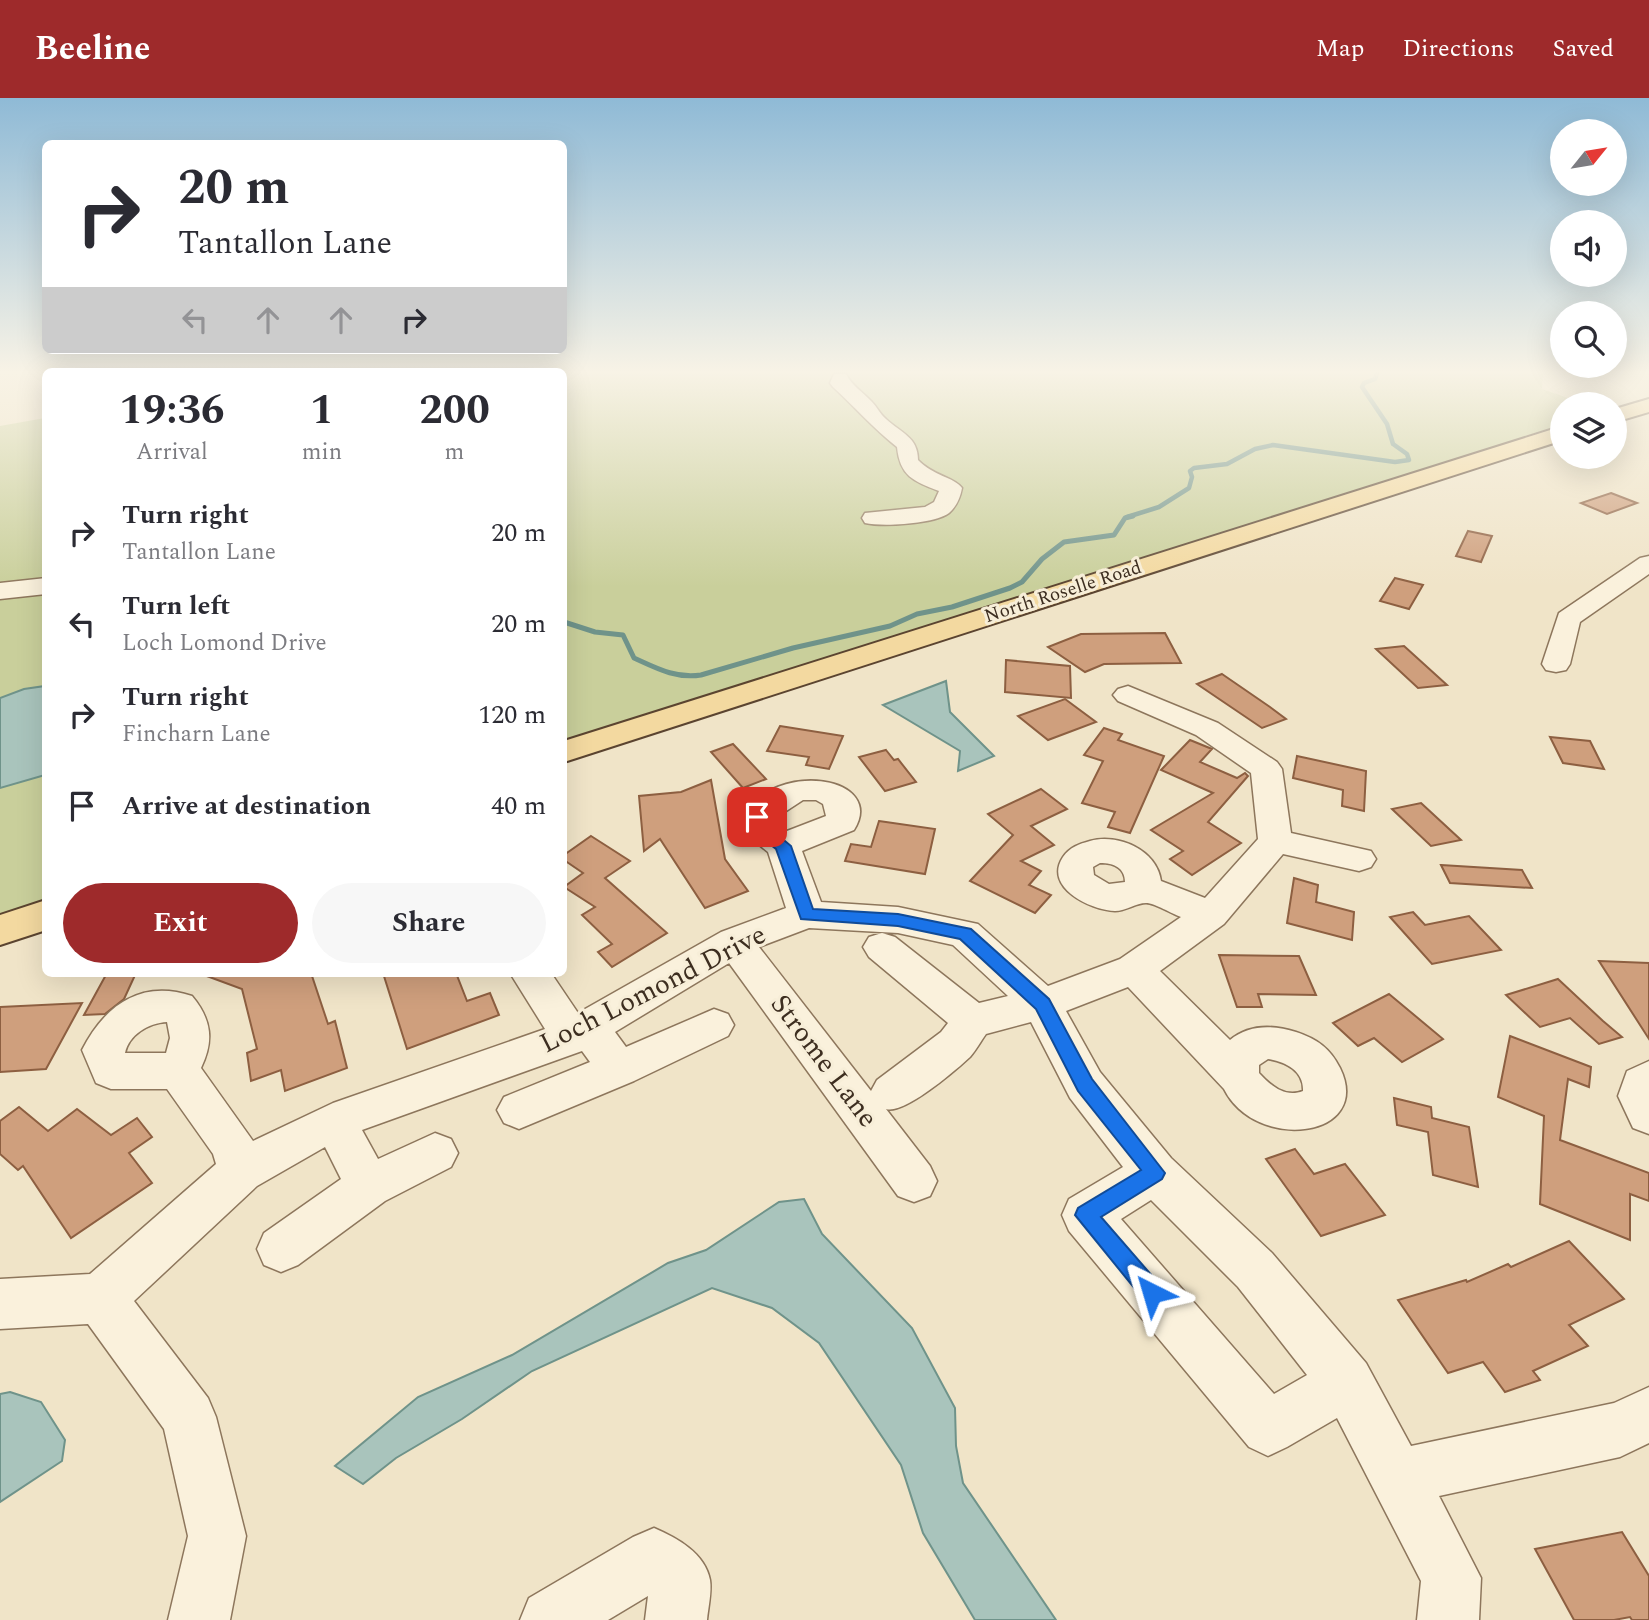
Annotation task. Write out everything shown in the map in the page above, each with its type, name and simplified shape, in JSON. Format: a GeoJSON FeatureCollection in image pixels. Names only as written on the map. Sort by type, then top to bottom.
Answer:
{"type":"FeatureCollection","features":[{"type":"Feature","properties":{"kind":"main road","name":"North Roselle Road"},"geometry":{"type":"LineString","coordinates":[[567,751],[1528,444]]}},
{"type":"Feature","properties":{"kind":"main road"},"geometry":{"type":"LineString","coordinates":[[0,930],[42,916]]}},
{"type":"Feature","properties":{"kind":"street"},"geometry":{"type":"LineString","coordinates":[[873,518],[919,514],[941,509],[948,502],[951,488],[921,476],[908,461],[906,444]]}},
{"type":"Feature","properties":{"kind":"street"},"geometry":{"type":"LineString","coordinates":[[1556,664],[1568,619],[1649,563]]}},
{"type":"Feature","properties":{"kind":"street"},"geometry":{"type":"LineString","coordinates":[[0,592],[42,587]]}},
{"type":"Feature","properties":{"kind":"street"},"geometry":{"type":"LineString","coordinates":[[892,1093],[956,1044],[973,1021],[1042,1004],[1134,969],[1211,915],[1275,841],[1266,769],[1207,729],[1128,695]]}},
{"type":"Feature","properties":{"kind":"street"},"geometry":{"type":"LineString","coordinates":[[1275,841],[1359,859]]}},
{"type":"Feature","properties":{"kind":"street"},"geometry":{"type":"LineString","coordinates":[[783,846],[807,915]]}},
{"type":"Feature","properties":{"kind":"street"},"geometry":{"type":"LineString","coordinates":[[1142,887],[1211,915]]}},
{"type":"Feature","properties":{"kind":"street","name":"Loch Lomond Drive"},"geometry":{"type":"LineString","coordinates":[[100,1298],[241,1171],[312,1132],[580,1032],[733,942],[807,915],[898,920],[965,934],[1042,1004],[1085,1085],[1155,1173],[1255,1270],[1347,1382],[1451,1578],[1448,1620]]}},
{"type":"Feature","properties":{"kind":"street","name":"Strome Lane"},"geometry":{"type":"LineString","coordinates":[[733,942],[914,1181]]}},
{"type":"Feature","properties":{"kind":"street"},"geometry":{"type":"LineString","coordinates":[[882,947],[973,1021]]}},
{"type":"Feature","properties":{"kind":"street"},"geometry":{"type":"LineString","coordinates":[[1134,969],[1239,1076]]}},
{"type":"Feature","properties":{"kind":"street"},"geometry":{"type":"LineString","coordinates":[[533,977],[580,1032],[619,1069]]}},
{"type":"Feature","properties":{"kind":"street"},"geometry":{"type":"LineString","coordinates":[[519,1110],[619,1069],[714,1025]]}},
{"type":"Feature","properties":{"kind":"street"},"geometry":{"type":"LineString","coordinates":[[178,1070],[233,1146],[241,1171]]}},
{"type":"Feature","properties":{"kind":"street"},"geometry":{"type":"LineString","coordinates":[[1649,1079],[1642,1084],[1640,1096],[1649,1115]]}},
{"type":"Feature","properties":{"kind":"street"},"geometry":{"type":"LineString","coordinates":[[335,1123],[369,1186]]}},
{"type":"Feature","properties":{"kind":"street"},"geometry":{"type":"LineString","coordinates":[[281,1250],[369,1186],[435,1153]]}},
{"type":"Feature","properties":{"kind":"street"},"geometry":{"type":"LineString","coordinates":[[1155,1173],[1086,1215],[1268,1428],[1347,1382]]}},
{"type":"Feature","properties":{"kind":"street"},"geometry":{"type":"LineString","coordinates":[[0,1304],[100,1298],[189,1417],[217,1536],[200,1620]]}},
{"type":"Feature","properties":{"kind":"street"},"geometry":{"type":"LineString","coordinates":[[1398,1477],[1620,1429],[1649,1414]]}},
{"type":"Feature","properties":{"kind":"street"},"geometry":{"type":"LineString","coordinates":[[551,1620],[654,1558],[680,1581],[676,1620]]}},
{"type":"Feature","properties":{"kind":"green space"},"geometry":{"type":"Polygon","coordinates":[[[0,444],[42,444],[42,904],[0,918],[0,444]]]}},
{"type":"Feature","properties":{"kind":"green space"},"geometry":{"type":"Polygon","coordinates":[[[567,444],[1506,444],[567,739],[567,444]]]}},
{"type":"Feature","properties":{"kind":"water"},"geometry":{"type":"Polygon","coordinates":[[[946,681],[950,712],[994,756],[958,771],[960,751],[883,705],[946,681]]]}},
{"type":"Feature","properties":{"kind":"water"},"geometry":{"type":"Polygon","coordinates":[[[42,686],[42,776],[0,788],[0,698],[24,689],[42,686]]]}},
{"type":"Feature","properties":{"kind":"water"},"geometry":{"type":"Polygon","coordinates":[[[804,1199],[822,1234],[912,1328],[955,1408],[956,1446],[963,1483],[1056,1620],[975,1620],[923,1533],[901,1465],[819,1343],[772,1308],[712,1288],[532,1371],[462,1419],[396,1458],[363,1484],[335,1466],[418,1397],[512,1355],[668,1263],[706,1250],[779,1202],[804,1199]]]}},
{"type":"Feature","properties":{"kind":"water"},"geometry":{"type":"Polygon","coordinates":[[[10,1392],[41,1402],[65,1440],[62,1461],[0,1502],[0,1394],[10,1392]]]}},
{"type":"Feature","properties":{"kind":"building"},"geometry":{"type":"Polygon","coordinates":[[[1611,493],[1637,503],[1607,514],[1581,503],[1611,493]]]}},
{"type":"Feature","properties":{"kind":"building"},"geometry":{"type":"Polygon","coordinates":[[[1468,531],[1492,536],[1481,562],[1456,556],[1468,531]]]}},
{"type":"Feature","properties":{"kind":"building"},"geometry":{"type":"Polygon","coordinates":[[[1395,578],[1423,585],[1409,609],[1380,601],[1395,578]]]}},
{"type":"Feature","properties":{"kind":"building"},"geometry":{"type":"Polygon","coordinates":[[[1165,633],[1181,663],[1104,664],[1085,672],[1048,647],[1081,634],[1165,633]]]}},
{"type":"Feature","properties":{"kind":"building"},"geometry":{"type":"Polygon","coordinates":[[[1404,646],[1447,685],[1418,688],[1376,649],[1404,646]]]}},
{"type":"Feature","properties":{"kind":"building"},"geometry":{"type":"Polygon","coordinates":[[[1006,660],[1070,666],[1071,698],[1005,692],[1006,660]]]}},
{"type":"Feature","properties":{"kind":"building"},"geometry":{"type":"Polygon","coordinates":[[[1222,674],[1286,719],[1262,728],[1197,684],[1222,674]]]}},
{"type":"Feature","properties":{"kind":"building"},"geometry":{"type":"Polygon","coordinates":[[[1065,699],[1096,722],[1048,740],[1018,716],[1065,699]]]}},
{"type":"Feature","properties":{"kind":"building"},"geometry":{"type":"Polygon","coordinates":[[[780,726],[843,736],[829,769],[806,765],[809,757],[767,751],[780,726]]]}},
{"type":"Feature","properties":{"kind":"building"},"geometry":{"type":"Polygon","coordinates":[[[1104,728],[1122,734],[1118,740],[1164,756],[1130,833],[1108,827],[1115,812],[1082,803],[1103,761],[1084,755],[1104,728]]]}},
{"type":"Feature","properties":{"kind":"building"},"geometry":{"type":"Polygon","coordinates":[[[1550,737],[1590,741],[1604,769],[1563,763],[1550,737]]]}},
{"type":"Feature","properties":{"kind":"building"},"geometry":{"type":"Polygon","coordinates":[[[1190,740],[1212,749],[1200,762],[1237,778],[1245,773],[1248,776],[1208,822],[1241,843],[1192,875],[1170,859],[1183,851],[1151,830],[1213,793],[1161,770],[1190,740]]]}},
{"type":"Feature","properties":{"kind":"building"},"geometry":{"type":"Polygon","coordinates":[[[733,744],[766,779],[743,788],[711,752],[733,744]]]}},
{"type":"Feature","properties":{"kind":"building"},"geometry":{"type":"Polygon","coordinates":[[[886,750],[894,760],[898,759],[916,782],[885,791],[859,757],[886,750]]]}},
{"type":"Feature","properties":{"kind":"building"},"geometry":{"type":"Polygon","coordinates":[[[1297,756],[1366,771],[1364,811],[1342,806],[1343,790],[1293,778],[1297,756]]]}},
{"type":"Feature","properties":{"kind":"building"},"geometry":{"type":"Polygon","coordinates":[[[711,780],[725,859],[748,891],[705,908],[660,839],[644,851],[639,796],[681,792],[711,780]]]}},
{"type":"Feature","properties":{"kind":"building"},"geometry":{"type":"Polygon","coordinates":[[[1041,789],[1067,809],[1031,826],[1054,845],[1021,861],[1041,871],[1029,885],[1051,895],[1035,913],[970,881],[1013,835],[988,814],[1041,789]]]}},
{"type":"Feature","properties":{"kind":"building"},"geometry":{"type":"Polygon","coordinates":[[[1421,803],[1461,840],[1431,846],[1392,809],[1421,803]]]}},
{"type":"Feature","properties":{"kind":"building"},"geometry":{"type":"Polygon","coordinates":[[[879,821],[935,829],[925,874],[845,861],[851,844],[871,847],[879,821]]]}},
{"type":"Feature","properties":{"kind":"building"},"geometry":{"type":"Polygon","coordinates":[[[591,836],[630,861],[605,878],[667,933],[612,967],[598,952],[612,944],[582,915],[595,907],[567,889],[567,885],[583,873],[567,862],[567,853],[591,836]]]}},
{"type":"Feature","properties":{"kind":"building"},"geometry":{"type":"Polygon","coordinates":[[[1441,865],[1522,870],[1532,888],[1450,883],[1441,865]]]}},
{"type":"Feature","properties":{"kind":"building"},"geometry":{"type":"Polygon","coordinates":[[[1294,878],[1318,885],[1316,902],[1354,912],[1352,940],[1287,923],[1294,878]]]}},
{"type":"Feature","properties":{"kind":"building"},"geometry":{"type":"Polygon","coordinates":[[[1413,912],[1425,925],[1469,916],[1501,950],[1432,964],[1390,917],[1413,912]]]}},
{"type":"Feature","properties":{"kind":"building"},"geometry":{"type":"Polygon","coordinates":[[[1219,955],[1299,956],[1316,995],[1258,994],[1262,1007],[1237,1007],[1219,955]]]}},
{"type":"Feature","properties":{"kind":"building"},"geometry":{"type":"Polygon","coordinates":[[[1599,961],[1649,963],[1649,1039],[1599,961]]]}},
{"type":"Feature","properties":{"kind":"building"},"geometry":{"type":"Polygon","coordinates":[[[105,977],[134,977],[124,999],[105,1014],[84,1015],[105,977]]]}},
{"type":"Feature","properties":{"kind":"building"},"geometry":{"type":"Polygon","coordinates":[[[209,977],[312,977],[328,1024],[335,1021],[347,1068],[285,1091],[281,1070],[251,1081],[247,1053],[257,1049],[242,989],[209,977]]]}},
{"type":"Feature","properties":{"kind":"building"},"geometry":{"type":"Polygon","coordinates":[[[384,977],[458,977],[467,1001],[490,993],[499,1015],[407,1049],[384,977]]]}},
{"type":"Feature","properties":{"kind":"building"},"geometry":{"type":"Polygon","coordinates":[[[1558,979],[1622,1037],[1599,1044],[1570,1018],[1540,1027],[1506,995],[1558,979]]]}},
{"type":"Feature","properties":{"kind":"building"},"geometry":{"type":"Polygon","coordinates":[[[1389,994],[1443,1039],[1402,1062],[1374,1038],[1358,1046],[1333,1023],[1389,994]]]}},
{"type":"Feature","properties":{"kind":"building"},"geometry":{"type":"Polygon","coordinates":[[[82,1003],[46,1069],[0,1072],[0,1007],[82,1003]]]}},
{"type":"Feature","properties":{"kind":"building"},"geometry":{"type":"Polygon","coordinates":[[[1510,1036],[1591,1067],[1589,1087],[1568,1079],[1560,1140],[1649,1173],[1649,1201],[1630,1194],[1630,1240],[1540,1204],[1544,1116],[1498,1097],[1510,1036]]]}},
{"type":"Feature","properties":{"kind":"building"},"geometry":{"type":"Polygon","coordinates":[[[1394,1098],[1431,1107],[1432,1118],[1469,1127],[1478,1187],[1433,1175],[1428,1132],[1397,1125],[1394,1098]]]}},
{"type":"Feature","properties":{"kind":"building"},"geometry":{"type":"Polygon","coordinates":[[[19,1107],[48,1131],[77,1109],[111,1135],[137,1118],[152,1137],[129,1153],[152,1183],[71,1238],[23,1166],[18,1170],[0,1154],[0,1121],[19,1107]]]}},
{"type":"Feature","properties":{"kind":"building"},"geometry":{"type":"Polygon","coordinates":[[[1295,1149],[1314,1174],[1345,1164],[1385,1215],[1321,1236],[1266,1159],[1295,1149]]]}},
{"type":"Feature","properties":{"kind":"building"},"geometry":{"type":"Polygon","coordinates":[[[1569,1241],[1624,1299],[1569,1325],[1588,1346],[1533,1371],[1540,1380],[1505,1392],[1483,1362],[1448,1373],[1398,1300],[1466,1280],[1467,1282],[1508,1264],[1511,1267],[1569,1241]]]}},
{"type":"Feature","properties":{"kind":"building"},"geometry":{"type":"Polygon","coordinates":[[[1622,1532],[1649,1576],[1649,1620],[1632,1620],[1630,1617],[1614,1620],[1574,1620],[1535,1549],[1622,1532]]]}},
{"type":"Feature","properties":{"kind":"waterway"},"geometry":{"type":"LineString","coordinates":[[1127,517],[1159,507],[1189,488],[1192,477],[1190,471],[1194,468],[1227,464],[1255,449],[1273,445],[1395,462],[1409,460],[1407,454],[1393,444]]}},
{"type":"Feature","properties":{"kind":"waterway"},"geometry":{"type":"LineString","coordinates":[[567,623],[595,632],[623,635],[634,658],[658,669],[675,674],[701,675],[793,648],[890,626],[917,614],[952,607],[1010,588],[1022,582],[1042,559],[1064,542],[1114,535],[1125,518],[1133,516]]}},
{"type":"Feature","properties":{"kind":"route"},"geometry":{"type":"LineString","coordinates":[[757,817],[761,828],[783,846],[807,915],[898,920],[965,934],[1042,1004],[1085,1085],[1155,1173],[1086,1215],[1152,1293]]}}]}
